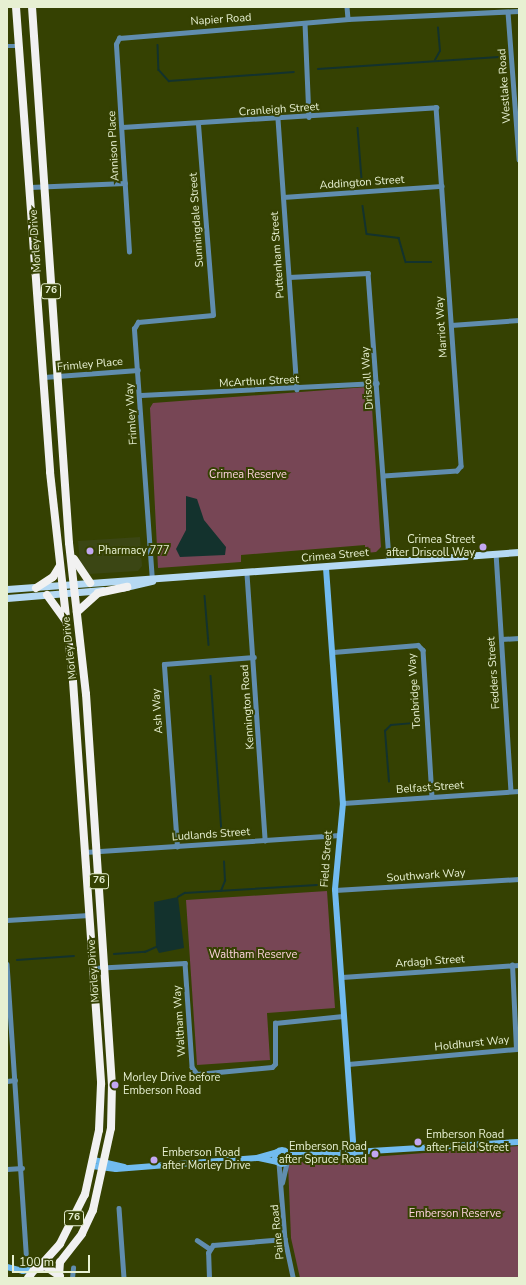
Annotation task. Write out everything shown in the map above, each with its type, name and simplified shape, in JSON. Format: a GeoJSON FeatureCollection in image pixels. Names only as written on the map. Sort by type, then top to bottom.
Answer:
{"type":"FeatureCollection","features":[{"type":"Feature","properties":{"kind":"highway","name":"Morley Drive"},"geometry":{"type":"LineString","coordinates":[[16,7],[44,377],[62,589],[67,625],[102,1084],[93,1163],[79,1209],[55,1252],[28,1278]]}},
{"type":"Feature","properties":{"kind":"highway","name":"Morley Drive"},"geometry":{"type":"LineString","coordinates":[[32,7],[69,546],[77,612],[97,851],[112,1106],[103,1165],[89,1222],[60,1262],[60,1276]]}},
{"type":"Feature","properties":{"kind":"highway"},"geometry":{"type":"LineString","coordinates":[[69,546],[75,565],[90,583]]}},
{"type":"Feature","properties":{"kind":"highway"},"geometry":{"type":"LineString","coordinates":[[36,588],[53,577],[60,566]]}},
{"type":"Feature","properties":{"kind":"highway"},"geometry":{"type":"LineString","coordinates":[[77,612],[98,593],[127,587]]}},
{"type":"Feature","properties":{"kind":"highway"},"geometry":{"type":"LineString","coordinates":[[47,595],[67,625]]}},
{"type":"Feature","properties":{"kind":"highway"},"geometry":{"type":"LineString","coordinates":[[37,1268],[51,1267],[60,1276]]}},
{"type":"Feature","properties":{"kind":"main road","name":"Crimea Street"},"geometry":{"type":"LineString","coordinates":[[74,588],[90,583],[152,581],[519,552]]}},
{"type":"Feature","properties":{"kind":"main road","name":"Crimea Street"},"geometry":{"type":"LineString","coordinates":[[7,589],[127,587],[152,581]]}},
{"type":"Feature","properties":{"kind":"main road","name":"Crimea Street"},"geometry":{"type":"LineString","coordinates":[[7,598],[47,595],[62,589]]}},
{"type":"Feature","properties":{"kind":"street"},"geometry":{"type":"LineString","coordinates":[[347,7],[348,19]]}},
{"type":"Feature","properties":{"kind":"street","name":"Napier Road"},"geometry":{"type":"LineString","coordinates":[[116,40],[348,19],[519,11]]}},
{"type":"Feature","properties":{"kind":"street","name":"Westlake Road"},"geometry":{"type":"LineString","coordinates":[[508,12],[517,102],[519,160]]}},
{"type":"Feature","properties":{"kind":"street"},"geometry":{"type":"LineString","coordinates":[[305,23],[309,117]]}},
{"type":"Feature","properties":{"kind":"street","name":"Annison Place"},"geometry":{"type":"LineString","coordinates":[[116,40],[129,252]]}},
{"type":"Feature","properties":{"kind":"street"},"geometry":{"type":"LineString","coordinates":[[7,46],[19,46]]}},
{"type":"Feature","properties":{"kind":"street","name":"Cranleigh Street"},"geometry":{"type":"LineString","coordinates":[[122,127],[278,119],[436,107]]}},
{"type":"Feature","properties":{"kind":"street","name":"Marriot Way"},"geometry":{"type":"LineString","coordinates":[[384,476],[460,469],[436,107]]}},
{"type":"Feature","properties":{"kind":"street","name":"Puttenham Street"},"geometry":{"type":"LineString","coordinates":[[278,119],[297,389]]}},
{"type":"Feature","properties":{"kind":"street","name":"Sunningdale Street"},"geometry":{"type":"LineString","coordinates":[[198,124],[213,315]]}},
{"type":"Feature","properties":{"kind":"street"},"geometry":{"type":"LineString","coordinates":[[30,187],[125,183]]}},
{"type":"Feature","properties":{"kind":"street","name":"Addington Street"},"geometry":{"type":"LineString","coordinates":[[283,197],[442,186]]}},
{"type":"Feature","properties":{"kind":"street","name":"Driscoll Way"},"geometry":{"type":"LineString","coordinates":[[289,276],[368,273],[384,476],[389,562]]}},
{"type":"Feature","properties":{"kind":"street","name":"Frimley Way"},"geometry":{"type":"LineString","coordinates":[[152,581],[141,396],[134,329],[138,322],[213,315]]}},
{"type":"Feature","properties":{"kind":"street"},"geometry":{"type":"LineString","coordinates":[[451,325],[519,320]]}},
{"type":"Feature","properties":{"kind":"street","name":"Frimley Place"},"geometry":{"type":"LineString","coordinates":[[44,377],[138,370]]}},
{"type":"Feature","properties":{"kind":"street","name":"McArthur Street"},"geometry":{"type":"LineString","coordinates":[[141,396],[297,389],[377,383]]}},
{"type":"Feature","properties":{"kind":"street","name":"Fedders Street"},"geometry":{"type":"LineString","coordinates":[[496,553],[511,791]]}},
{"type":"Feature","properties":{"kind":"street","name":"Field Street"},"geometry":{"type":"LineString","coordinates":[[326,568],[343,803],[335,890],[354,1153]]}},
{"type":"Feature","properties":{"kind":"street","name":"Kennington Road"},"geometry":{"type":"LineString","coordinates":[[247,574],[254,657],[265,840]]}},
{"type":"Feature","properties":{"kind":"street"},"geometry":{"type":"LineString","coordinates":[[501,639],[519,638]]}},
{"type":"Feature","properties":{"kind":"street","name":"Tonbridge Way"},"geometry":{"type":"LineString","coordinates":[[333,652],[418,645],[423,650],[432,797]]}},
{"type":"Feature","properties":{"kind":"street","name":"Ash Way"},"geometry":{"type":"LineString","coordinates":[[177,847],[164,664],[254,657]]}},
{"type":"Feature","properties":{"kind":"street","name":"Belfast Street"},"geometry":{"type":"LineString","coordinates":[[343,803],[519,791]]}},
{"type":"Feature","properties":{"kind":"street","name":"Ludlands Street"},"geometry":{"type":"LineString","coordinates":[[85,852],[339,835]]}},
{"type":"Feature","properties":{"kind":"street","name":"Southwark Way"},"geometry":{"type":"LineString","coordinates":[[335,890],[519,878]]}},
{"type":"Feature","properties":{"kind":"street"},"geometry":{"type":"LineString","coordinates":[[7,920],[89,915]]}},
{"type":"Feature","properties":{"kind":"street","name":"Waltham Way"},"geometry":{"type":"LineString","coordinates":[[93,968],[185,963],[192,1067],[198,1074],[272,1067],[275,1064],[275,1023],[343,1016]]}},
{"type":"Feature","properties":{"kind":"street"},"geometry":{"type":"LineString","coordinates":[[7,964],[22,1168],[26,1253]]}},
{"type":"Feature","properties":{"kind":"street","name":"Holdhurst Way"},"geometry":{"type":"LineString","coordinates":[[348,1064],[516,1049],[512,965]]}},
{"type":"Feature","properties":{"kind":"street","name":"Ardagh Street"},"geometry":{"type":"LineString","coordinates":[[342,977],[519,965]]}},
{"type":"Feature","properties":{"kind":"street"},"geometry":{"type":"LineString","coordinates":[[7,1081],[15,1080]]}},
{"type":"Feature","properties":{"kind":"street"},"geometry":{"type":"LineString","coordinates":[[93,1163],[125,1168],[257,1158],[278,1152],[305,1155],[354,1153],[519,1142]]}},
{"type":"Feature","properties":{"kind":"street"},"geometry":{"type":"LineString","coordinates":[[278,1152],[278,1163]]}},
{"type":"Feature","properties":{"kind":"street"},"geometry":{"type":"LineString","coordinates":[[287,1152],[288,1161]]}},
{"type":"Feature","properties":{"kind":"street"},"geometry":{"type":"LineString","coordinates":[[257,1158],[278,1163],[305,1155]]}},
{"type":"Feature","properties":{"kind":"street","name":"Paine Road"},"geometry":{"type":"LineString","coordinates":[[282,1183],[288,1161]]}},
{"type":"Feature","properties":{"kind":"street","name":"Paine Road"},"geometry":{"type":"LineString","coordinates":[[278,1163],[282,1183],[285,1239],[293,1278]]}},
{"type":"Feature","properties":{"kind":"street"},"geometry":{"type":"LineString","coordinates":[[7,1169],[22,1168]]}},
{"type":"Feature","properties":{"kind":"street"},"geometry":{"type":"LineString","coordinates":[[119,1208],[124,1278]]}},
{"type":"Feature","properties":{"kind":"street"},"geometry":{"type":"LineString","coordinates":[[197,1240],[209,1248],[285,1239]]}},
{"type":"Feature","properties":{"kind":"street"},"geometry":{"type":"LineString","coordinates":[[209,1248],[209,1278]]}},
{"type":"Feature","properties":{"kind":"street"},"geometry":{"type":"LineString","coordinates":[[7,1266],[16,1271],[22,1278]]}},
{"type":"Feature","properties":{"kind":"street"},"geometry":{"type":"LineString","coordinates":[[16,1271],[37,1268]]}},
{"type":"Feature","properties":{"kind":"street"},"geometry":{"type":"LineString","coordinates":[[72,1268],[72,1278]]}},
{"type":"Feature","properties":{"kind":"shaded area"},"geometry":{"type":"Polygon","coordinates":[[[140,537],[142,566],[138,571],[89,574],[80,564],[78,541],[140,537]]]}},
{"type":"Feature","properties":{"kind":"green space","name":"Crimea Reserve"},"geometry":{"type":"Polygon","coordinates":[[[367,387],[371,392],[381,547],[376,552],[365,553],[365,545],[241,555],[241,562],[158,568],[150,408],[153,403],[367,387]]]}},
{"type":"Feature","properties":{"kind":"green space","name":"Waltham Reserve"},"geometry":{"type":"Polygon","coordinates":[[[327,891],[335,1008],[267,1013],[270,1060],[197,1065],[186,900],[327,891]]]}},
{"type":"Feature","properties":{"kind":"green space","name":"Emberson Reserve"},"geometry":{"type":"Polygon","coordinates":[[[519,1146],[519,1278],[300,1278],[291,1238],[288,1163],[519,1146]]]}},
{"type":"Feature","properties":{"kind":"water"},"geometry":{"type":"Polygon","coordinates":[[[186,496],[197,499],[204,520],[226,547],[225,555],[180,557],[176,549],[186,530],[186,496]]]}},
{"type":"Feature","properties":{"kind":"water"},"geometry":{"type":"Polygon","coordinates":[[[178,897],[184,948],[159,953],[156,947],[154,902],[178,897]]]}},
{"type":"Feature","properties":{"kind":"waterway"},"geometry":{"type":"LineString","coordinates":[[435,60],[440,51],[438,28]]}},
{"type":"Feature","properties":{"kind":"waterway"},"geometry":{"type":"LineString","coordinates":[[158,45],[159,70],[169,81],[294,72]]}},
{"type":"Feature","properties":{"kind":"waterway"},"geometry":{"type":"LineString","coordinates":[[318,69],[499,57]]}},
{"type":"Feature","properties":{"kind":"waterway"},"geometry":{"type":"LineString","coordinates":[[358,128],[362,179]]}},
{"type":"Feature","properties":{"kind":"waterway"},"geometry":{"type":"LineString","coordinates":[[363,206],[367,234],[399,238],[406,262],[431,262]]}},
{"type":"Feature","properties":{"kind":"waterway"},"geometry":{"type":"LineString","coordinates":[[205,596],[209,645]]}},
{"type":"Feature","properties":{"kind":"waterway"},"geometry":{"type":"LineString","coordinates":[[211,676],[222,832]]}},
{"type":"Feature","properties":{"kind":"waterway"},"geometry":{"type":"LineString","coordinates":[[389,782],[385,731],[391,725],[412,723]]}},
{"type":"Feature","properties":{"kind":"waterway"},"geometry":{"type":"LineString","coordinates":[[221,891],[225,881],[224,862]]}},
{"type":"Feature","properties":{"kind":"waterway"},"geometry":{"type":"LineString","coordinates":[[178,897],[185,893],[317,885]]}},
{"type":"Feature","properties":{"kind":"waterway"},"geometry":{"type":"LineString","coordinates":[[114,954],[145,952],[156,947]]}},
{"type":"Feature","properties":{"kind":"waterway"},"geometry":{"type":"LineString","coordinates":[[17,960],[74,956]]}},
{"type":"Feature","properties":{"kind":"place","name":"Crimea Street after Driscoll Way"},"geometry":{"type":"Point","coordinates":[483,547]}},
{"type":"Feature","properties":{"kind":"place","name":"Pharmacy 777"},"geometry":{"type":"Point","coordinates":[90,551]}},
{"type":"Feature","properties":{"kind":"place","name":"Morley Drive before Emberson Road"},"geometry":{"type":"Point","coordinates":[115,1085]}},
{"type":"Feature","properties":{"kind":"place","name":"Emberson Road after Field Street"},"geometry":{"type":"Point","coordinates":[418,1142]}},
{"type":"Feature","properties":{"kind":"place","name":"Emberson Road after Spruce Road"},"geometry":{"type":"Point","coordinates":[375,1154]}},
{"type":"Feature","properties":{"kind":"place","name":"Emberson Road after Morley Drive"},"geometry":{"type":"Point","coordinates":[154,1160]}}]}
